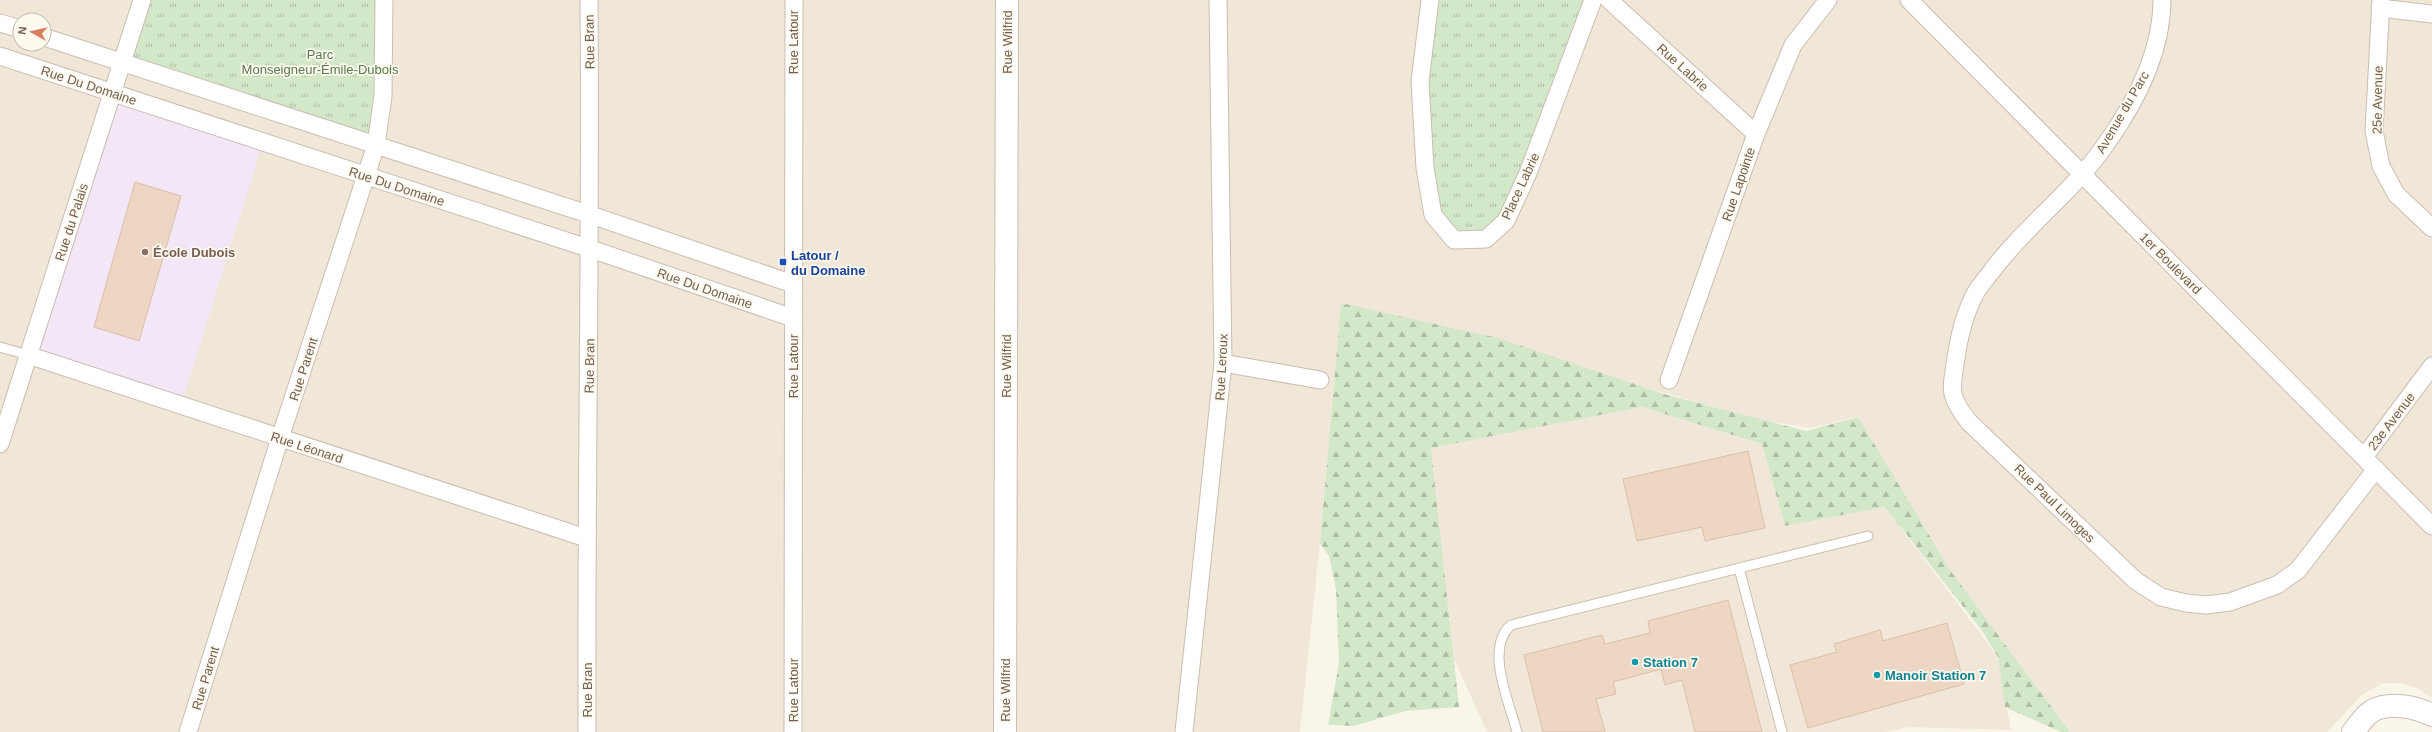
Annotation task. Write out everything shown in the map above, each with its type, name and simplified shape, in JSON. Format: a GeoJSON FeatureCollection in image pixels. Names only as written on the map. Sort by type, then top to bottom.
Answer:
{"type":"FeatureCollection","features":[{"type":"Feature","properties":{"kind":"street","name":"Rue du Palais"},"geometry":{"type":"LineString","coordinates":[[0,444],[142,0]]}},
{"type":"Feature","properties":{"kind":"street","name":"Rue Parent"},"geometry":{"type":"LineString","coordinates":[[188,732],[280,438],[376,145],[383,96],[384,0]]}},
{"type":"Feature","properties":{"kind":"street","name":"Rue Bran"},"geometry":{"type":"LineString","coordinates":[[587,732],[586,538],[591,250],[589,0]]}},
{"type":"Feature","properties":{"kind":"street","name":"Rue Latour"},"geometry":{"type":"LineString","coordinates":[[793,732],[794,0]]}},
{"type":"Feature","properties":{"kind":"street","name":"Rue Wilfrid"},"geometry":{"type":"LineString","coordinates":[[1005,732],[1007,0]]}},
{"type":"Feature","properties":{"kind":"street","name":"Rue Leroux"},"geometry":{"type":"LineString","coordinates":[[1184,732],[1223,363],[1218,0]]}},
{"type":"Feature","properties":{"kind":"street","name":"Place Labrie"},"geometry":{"type":"LineString","coordinates":[[1430,0],[1420,81],[1425,168],[1433,215],[1454,240],[1486,240],[1506,221],[1528,173],[1593,0]]}},
{"type":"Feature","properties":{"kind":"street","name":"Rue Labrie"},"geometry":{"type":"LineString","coordinates":[[1610,0],[1756,134]]}},
{"type":"Feature","properties":{"kind":"street","name":"Rue Lapointe"},"geometry":{"type":"LineString","coordinates":[[1669,380],[1756,134],[1793,45],[1828,0]]}},
{"type":"Feature","properties":{"kind":"street","name":"1er Boulevard"},"geometry":{"type":"LineString","coordinates":[[1909,0],[2432,526]]}},
{"type":"Feature","properties":{"kind":"street","name":"Avenue du Parc"},"geometry":{"type":"LineString","coordinates":[[2082,174],[2106,144],[2138,90],[2156,51],[2162,0]]}},
{"type":"Feature","properties":{"kind":"street"},"geometry":{"type":"LineString","coordinates":[[2381,4],[2432,14]]}},
{"type":"Feature","properties":{"kind":"street","name":"25e Avenue"},"geometry":{"type":"LineString","coordinates":[[2381,4],[2374,131],[2381,166],[2396,194],[2432,228]]}},
{"type":"Feature","properties":{"kind":"street"},"geometry":{"type":"LineString","coordinates":[[0,23],[12,27]]}},
{"type":"Feature","properties":{"kind":"street"},"geometry":{"type":"LineString","coordinates":[[52,40],[591,215],[793,284]]}},
{"type":"Feature","properties":{"kind":"street","name":"Rue Du Domaine"},"geometry":{"type":"LineString","coordinates":[[0,56],[793,318]]}},
{"type":"Feature","properties":{"kind":"street","name":"Rue Paul Limoges"},"geometry":{"type":"LineString","coordinates":[[2082,174],[2004,255],[1975,294],[1958,344],[1952,386],[1954,404],[1969,422],[2136,581],[2161,597],[2186,603],[2206,605],[2230,602],[2277,585],[2298,570],[2370,463]]}},
{"type":"Feature","properties":{"kind":"street","name":"Rue Léonard"},"geometry":{"type":"LineString","coordinates":[[28,356],[586,538]]}},
{"type":"Feature","properties":{"kind":"street"},"geometry":{"type":"LineString","coordinates":[[1223,363],[1320,380]]}},
{"type":"Feature","properties":{"kind":"street","name":"23e Avenue"},"geometry":{"type":"LineString","coordinates":[[2370,463],[2432,366]]}},
{"type":"Feature","properties":{"kind":"street"},"geometry":{"type":"LineString","coordinates":[[2360,727],[2373,711],[2384,707],[2407,707],[2432,715]]}},
{"type":"Feature","properties":{"kind":"lane"},"geometry":{"type":"LineString","coordinates":[[0,347],[28,356]]}},
{"type":"Feature","properties":{"kind":"lane"},"geometry":{"type":"LineString","coordinates":[[1518,732],[1497,660],[1500,642],[1504,631],[1511,625],[1868,536]]}},
{"type":"Feature","properties":{"kind":"lane"},"geometry":{"type":"LineString","coordinates":[[1739,568],[1782,732]]}},
{"type":"Feature","properties":{"kind":"shaded area"},"geometry":{"type":"Polygon","coordinates":[[[0,0],[2432,0],[2432,698],[2417,688],[2401,683],[2383,683],[2362,695],[2327,732],[2070,732],[1950,570],[1857,417],[1811,428],[1765,421],[1341,303],[1320,542],[1300,732],[0,732],[0,0]]]}},
{"type":"Feature","properties":{"kind":"shaded area","name":"École Dubois"},"geometry":{"type":"Polygon","coordinates":[[[113,97],[261,148],[181,406],[28,355],[113,97]]]}},
{"type":"Feature","properties":{"kind":"shaded area"},"geometry":{"type":"Polygon","coordinates":[[[1642,407],[1762,444],[1785,526],[1885,507],[1998,657],[2011,730],[1907,727],[1885,732],[1487,732],[1454,659],[1431,448],[1642,407]]]}},
{"type":"Feature","properties":{"kind":"green space","name":"Parc Monseigneur-Émile-Dubois"},"geometry":{"type":"Polygon","coordinates":[[[144,0],[381,0],[376,145],[121,62],[144,0]]]}},
{"type":"Feature","properties":{"kind":"green space"},"geometry":{"type":"Polygon","coordinates":[[[1430,0],[1593,0],[1528,173],[1486,239],[1454,240],[1433,215],[1425,168],[1430,0]]]}},
{"type":"Feature","properties":{"kind":"green space"},"geometry":{"type":"Polygon","coordinates":[[[1341,303],[1498,338],[1664,394],[1806,431],[1858,417],[1950,570],[2070,732],[2061,732],[2005,707],[1998,657],[1983,632],[1885,507],[1785,526],[1762,444],[1642,407],[1431,448],[1459,707],[1405,711],[1354,726],[1328,725],[1339,663],[1336,589],[1329,556],[1320,543],[1341,303]]]}},
{"type":"Feature","properties":{"kind":"building"},"geometry":{"type":"Polygon","coordinates":[[[135,182],[181,196],[139,341],[94,327],[135,182]]]}},
{"type":"Feature","properties":{"kind":"building"},"geometry":{"type":"Polygon","coordinates":[[[1748,451],[1765,528],[1705,541],[1702,527],[1637,541],[1623,479],[1748,451]]]}},
{"type":"Feature","properties":{"kind":"building","name":"Station 7"},"geometry":{"type":"Polygon","coordinates":[[[1728,600],[1762,732],[1695,732],[1682,680],[1665,685],[1661,669],[1613,682],[1616,694],[1596,699],[1605,732],[1543,732],[1524,655],[1602,635],[1605,644],[1650,633],[1648,621],[1728,600]]]}},
{"type":"Feature","properties":{"kind":"building","name":"Manoir Station 7"},"geometry":{"type":"Polygon","coordinates":[[[1947,623],[1964,684],[1808,728],[1790,665],[1837,652],[1834,644],[1880,630],[1883,641],[1947,623]]]}},
{"type":"Feature","properties":{"kind":"place","name":"École Dubois"},"geometry":{"type":"Point","coordinates":[145,252]}},
{"type":"Feature","properties":{"kind":"place","name":"Latour / du Domaine"},"geometry":{"type":"Point","coordinates":[783,262]}},
{"type":"Feature","properties":{"kind":"place","name":"Station 7"},"geometry":{"type":"Point","coordinates":[1635,662]}},
{"type":"Feature","properties":{"kind":"place","name":"Manoir Station 7"},"geometry":{"type":"Point","coordinates":[1877,675]}}]}
